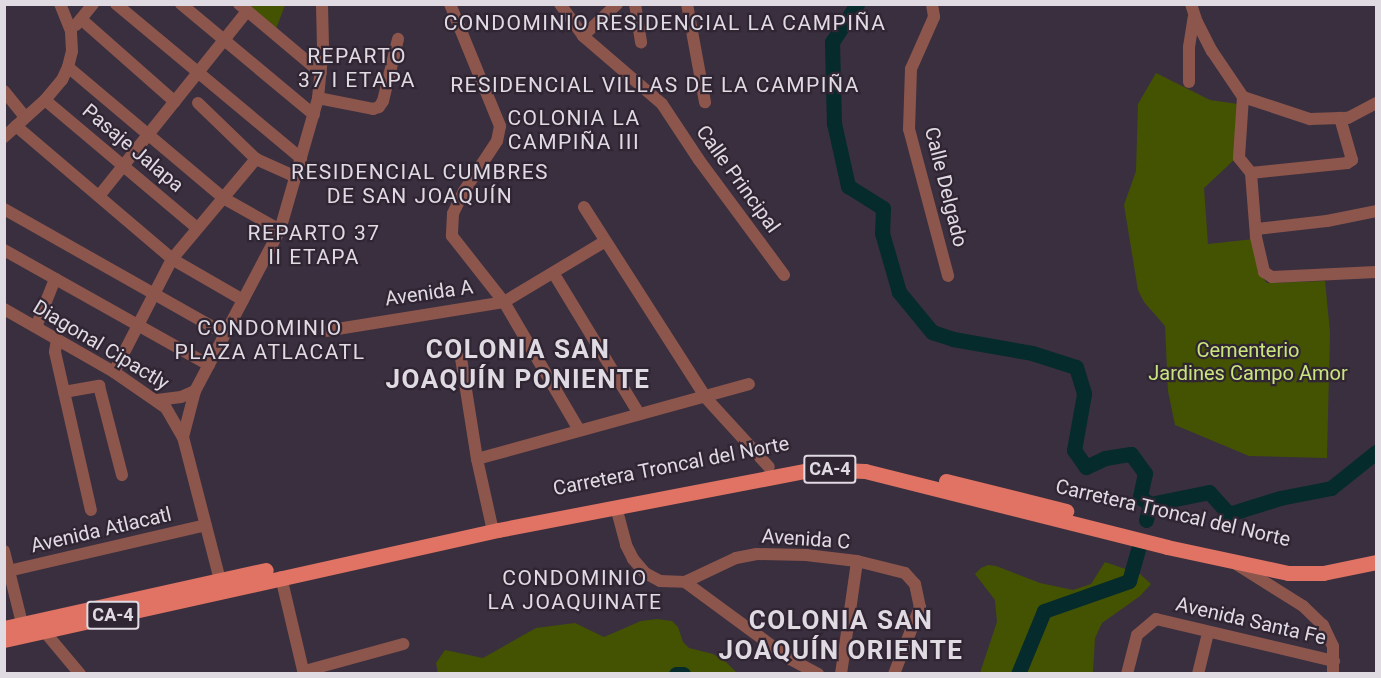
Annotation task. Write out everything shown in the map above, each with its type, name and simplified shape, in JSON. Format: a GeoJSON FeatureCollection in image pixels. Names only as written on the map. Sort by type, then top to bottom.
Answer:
{"type":"FeatureCollection","features":[{"type":"Feature","properties":{"kind":"main road","name":"Carretera Troncal del Norte"},"geometry":{"type":"LineString","coordinates":[[221,585],[769,467],[828,460],[900,470],[1192,543],[1281,562],[1335,561],[1377,552]]}},
{"type":"Feature","properties":{"kind":"main road","name":"Carretera Troncal del Norte"},"geometry":{"type":"LineString","coordinates":[[221,585],[281,577],[492,526],[616,507],[815,469],[865,471],[1288,573],[1338,571],[1377,562]]}},
{"type":"Feature","properties":{"kind":"main road","name":"CA-4"},"geometry":{"type":"LineString","coordinates":[[4,640],[23,630],[221,585]]}},
{"type":"Feature","properties":{"kind":"main road","name":"CA-4"},"geometry":{"type":"LineString","coordinates":[[4,628],[44,631],[221,585]]}},
{"type":"Feature","properties":{"kind":"street"},"geometry":{"type":"LineString","coordinates":[[4,137],[45,99],[62,80],[68,67],[72,51],[71,31],[60,4]]}},
{"type":"Feature","properties":{"kind":"street"},"geometry":{"type":"LineString","coordinates":[[71,31],[93,4]]}},
{"type":"Feature","properties":{"kind":"street"},"geometry":{"type":"LineString","coordinates":[[116,4],[301,158]]}},
{"type":"Feature","properties":{"kind":"street"},"geometry":{"type":"LineString","coordinates":[[181,4],[314,115]]}},
{"type":"Feature","properties":{"kind":"street"},"geometry":{"type":"LineString","coordinates":[[183,437],[195,391],[280,230],[318,98],[321,73],[322,4]]}},
{"type":"Feature","properties":{"kind":"street"},"geometry":{"type":"LineString","coordinates":[[450,4],[500,126],[497,141],[464,191],[453,213],[452,236],[504,302],[579,430]]}},
{"type":"Feature","properties":{"kind":"street","name":"Calle Principal"},"geometry":{"type":"LineString","coordinates":[[560,4],[583,36],[658,99],[699,160],[784,275]]}},
{"type":"Feature","properties":{"kind":"street"},"geometry":{"type":"LineString","coordinates":[[583,36],[617,4]]}},
{"type":"Feature","properties":{"kind":"street"},"geometry":{"type":"LineString","coordinates":[[635,4],[641,43]]}},
{"type":"Feature","properties":{"kind":"street"},"geometry":{"type":"LineString","coordinates":[[687,4],[705,102]]}},
{"type":"Feature","properties":{"kind":"street","name":"Calle Delgado"},"geometry":{"type":"LineString","coordinates":[[932,4],[934,17],[911,69],[909,129],[948,276]]}},
{"type":"Feature","properties":{"kind":"street"},"geometry":{"type":"LineString","coordinates":[[99,196],[224,40],[243,8],[321,73]]}},
{"type":"Feature","properties":{"kind":"street"},"geometry":{"type":"LineString","coordinates":[[1189,82],[1189,47],[1193,11]]}},
{"type":"Feature","properties":{"kind":"street"},"geometry":{"type":"LineString","coordinates":[[1193,11],[1212,51],[1243,97],[1283,113],[1310,119],[1348,118],[1377,103]]}},
{"type":"Feature","properties":{"kind":"street"},"geometry":{"type":"LineString","coordinates":[[81,19],[175,102]]}},
{"type":"Feature","properties":{"kind":"street"},"geometry":{"type":"LineString","coordinates":[[318,98],[373,109],[379,107],[383,101],[398,39]]}},
{"type":"Feature","properties":{"kind":"street"},"geometry":{"type":"LineString","coordinates":[[68,67],[225,199],[280,230]]}},
{"type":"Feature","properties":{"kind":"street"},"geometry":{"type":"LineString","coordinates":[[4,91],[21,122],[99,196],[172,259],[243,300]]}},
{"type":"Feature","properties":{"kind":"street"},"geometry":{"type":"LineString","coordinates":[[1243,97],[1239,158],[1251,173],[1260,264],[1263,272],[1272,277],[1377,272]]}},
{"type":"Feature","properties":{"kind":"street","name":"Pasaje Jalapa"},"geometry":{"type":"LineString","coordinates":[[45,99],[196,227]]}},
{"type":"Feature","properties":{"kind":"street"},"geometry":{"type":"LineString","coordinates":[[198,103],[256,159],[296,177]]}},
{"type":"Feature","properties":{"kind":"street"},"geometry":{"type":"LineString","coordinates":[[1251,173],[1347,163],[1352,160],[1340,118]]}},
{"type":"Feature","properties":{"kind":"street"},"geometry":{"type":"LineString","coordinates":[[114,372],[152,294],[172,259],[196,227],[225,199],[256,159]]}},
{"type":"Feature","properties":{"kind":"street"},"geometry":{"type":"LineString","coordinates":[[584,207],[604,242],[706,398],[769,467]]}},
{"type":"Feature","properties":{"kind":"street"},"geometry":{"type":"LineString","coordinates":[[4,209],[225,334]]}},
{"type":"Feature","properties":{"kind":"street"},"geometry":{"type":"LineString","coordinates":[[1257,229],[1327,221],[1377,211]]}},
{"type":"Feature","properties":{"kind":"street"},"geometry":{"type":"LineString","coordinates":[[504,302],[604,242]]}},
{"type":"Feature","properties":{"kind":"street"},"geometry":{"type":"LineString","coordinates":[[4,250],[209,365]]}},
{"type":"Feature","properties":{"kind":"street"},"geometry":{"type":"LineString","coordinates":[[554,274],[639,414]]}},
{"type":"Feature","properties":{"kind":"street"},"geometry":{"type":"LineString","coordinates":[[36,327],[55,279]]}},
{"type":"Feature","properties":{"kind":"street","name":"Avenida A"},"geometry":{"type":"LineString","coordinates":[[325,330],[504,302]]}},
{"type":"Feature","properties":{"kind":"street","name":"Diagonal Cipactly"},"geometry":{"type":"LineString","coordinates":[[4,309],[114,372],[157,400],[173,416],[183,437],[221,585]]}},
{"type":"Feature","properties":{"kind":"street"},"geometry":{"type":"LineString","coordinates":[[57,339],[54,352],[91,510]]}},
{"type":"Feature","properties":{"kind":"street"},"geometry":{"type":"LineString","coordinates":[[461,358],[477,459],[492,526]]}},
{"type":"Feature","properties":{"kind":"street"},"geometry":{"type":"LineString","coordinates":[[477,459],[706,398],[749,384]]}},
{"type":"Feature","properties":{"kind":"street"},"geometry":{"type":"LineString","coordinates":[[64,392],[99,386],[122,475]]}},
{"type":"Feature","properties":{"kind":"street"},"geometry":{"type":"LineString","coordinates":[[157,400],[181,397],[195,391]]}},
{"type":"Feature","properties":{"kind":"street"},"geometry":{"type":"LineString","coordinates":[[616,507],[627,545],[640,569],[660,581],[685,582],[790,659],[819,674]]}},
{"type":"Feature","properties":{"kind":"street","name":"Avenida Atlacatl"},"geometry":{"type":"LineString","coordinates":[[7,571],[206,525]]}},
{"type":"Feature","properties":{"kind":"street"},"geometry":{"type":"LineString","coordinates":[[4,551],[23,630]]}},
{"type":"Feature","properties":{"kind":"street","name":"Avenida C"},"geometry":{"type":"LineString","coordinates":[[685,582],[736,558],[757,554],[806,555],[857,561],[905,573],[918,591],[919,613],[894,674]]}},
{"type":"Feature","properties":{"kind":"street"},"geometry":{"type":"LineString","coordinates":[[841,674],[857,561]]}},
{"type":"Feature","properties":{"kind":"street"},"geometry":{"type":"LineString","coordinates":[[1232,561],[1303,606],[1320,622],[1331,640],[1333,667]]}},
{"type":"Feature","properties":{"kind":"street"},"geometry":{"type":"LineString","coordinates":[[281,577],[305,672],[403,644]]}},
{"type":"Feature","properties":{"kind":"street","name":"Avenida Santa Fe"},"geometry":{"type":"LineString","coordinates":[[1127,674],[1137,635],[1150,622],[1159,619],[1333,667]]}},
{"type":"Feature","properties":{"kind":"street"},"geometry":{"type":"LineString","coordinates":[[44,631],[80,674]]}},
{"type":"Feature","properties":{"kind":"street"},"geometry":{"type":"LineString","coordinates":[[1198,674],[1208,633]]}},
{"type":"Feature","properties":{"kind":"green space"},"geometry":{"type":"Polygon","coordinates":[[[247,5],[285,5],[276,29],[247,5]]]}},
{"type":"Feature","properties":{"kind":"green space","name":"Cementerio Jardines Campo Amor"},"geometry":{"type":"Polygon","coordinates":[[[1156,73],[1210,100],[1238,104],[1235,159],[1204,188],[1208,244],[1254,239],[1258,272],[1267,283],[1325,281],[1330,332],[1327,458],[1249,456],[1175,425],[1168,391],[1165,326],[1144,302],[1138,290],[1124,205],[1136,171],[1138,104],[1156,73]]]}},
{"type":"Feature","properties":{"kind":"green space"},"geometry":{"type":"Polygon","coordinates":[[[1105,562],[1140,574],[1151,584],[1140,596],[1102,623],[1095,638],[1093,673],[980,673],[997,622],[995,600],[975,574],[981,568],[988,565],[996,566],[1040,583],[1073,590],[1091,584],[1105,562]]]}},
{"type":"Feature","properties":{"kind":"green space"},"geometry":{"type":"Polygon","coordinates":[[[657,619],[672,621],[678,627],[683,642],[689,648],[713,654],[737,673],[438,673],[436,663],[445,650],[483,658],[536,628],[575,623],[604,637],[641,621],[657,619]]]}},
{"type":"Feature","properties":{"kind":"waterway"},"geometry":{"type":"LineString","coordinates":[[857,4],[832,42],[834,123],[848,186],[883,208],[882,233],[899,292],[932,332],[953,339],[1032,353],[1076,367],[1084,394],[1074,450],[1086,467],[1105,458],[1131,454],[1145,473],[1140,497],[1150,504]]}},
{"type":"Feature","properties":{"kind":"waterway"},"geometry":{"type":"LineString","coordinates":[[1150,504],[1209,492],[1229,514],[1280,498],[1331,488],[1376,452]]}},
{"type":"Feature","properties":{"kind":"waterway"},"geometry":{"type":"LineString","coordinates":[[1146,520],[1150,504]]}},
{"type":"Feature","properties":{"kind":"waterway"},"geometry":{"type":"LineString","coordinates":[[1018,674],[1044,611],[1129,581],[1138,549]]}},
{"type":"Feature","properties":{"kind":"waterway"},"geometry":{"type":"LineString","coordinates":[[676,674],[683,674]]}},
{"type":"Feature","properties":{"kind":"district","name":"CONDOMINIO RESIDENCIAL LA CAMPIÑA"},"geometry":{"type":"Point","coordinates":[665,23]}},
{"type":"Feature","properties":{"kind":"district","name":"REPARTO 37 I ETAPA"},"geometry":{"type":"Point","coordinates":[357,68]}},
{"type":"Feature","properties":{"kind":"district","name":"RESIDENCIAL VILLAS DE LA CAMPIÑA"},"geometry":{"type":"Point","coordinates":[655,85]}},
{"type":"Feature","properties":{"kind":"district","name":"COLONIA LA CAMPIÑA III"},"geometry":{"type":"Point","coordinates":[574,130]}},
{"type":"Feature","properties":{"kind":"district","name":"RESIDENCIAL CUMBRES DE SAN JOAQUÍN"},"geometry":{"type":"Point","coordinates":[420,184]}},
{"type":"Feature","properties":{"kind":"district","name":"REPARTO 37 II ETAPA"},"geometry":{"type":"Point","coordinates":[314,245]}},
{"type":"Feature","properties":{"kind":"district","name":"CONDOMINIO PLAZA ATLACATL"},"geometry":{"type":"Point","coordinates":[270,340]}},
{"type":"Feature","properties":{"kind":"district","name":"COLONIA SAN JOAQUÍN PONIENTE"},"geometry":{"type":"Point","coordinates":[518,365]}},
{"type":"Feature","properties":{"kind":"district","name":"CONDOMINIO LA JOAQUINATE"},"geometry":{"type":"Point","coordinates":[575,590]}},
{"type":"Feature","properties":{"kind":"district","name":"COLONIA SAN JOAQUÍN ORIENTE"},"geometry":{"type":"Point","coordinates":[841,636]}}]}
